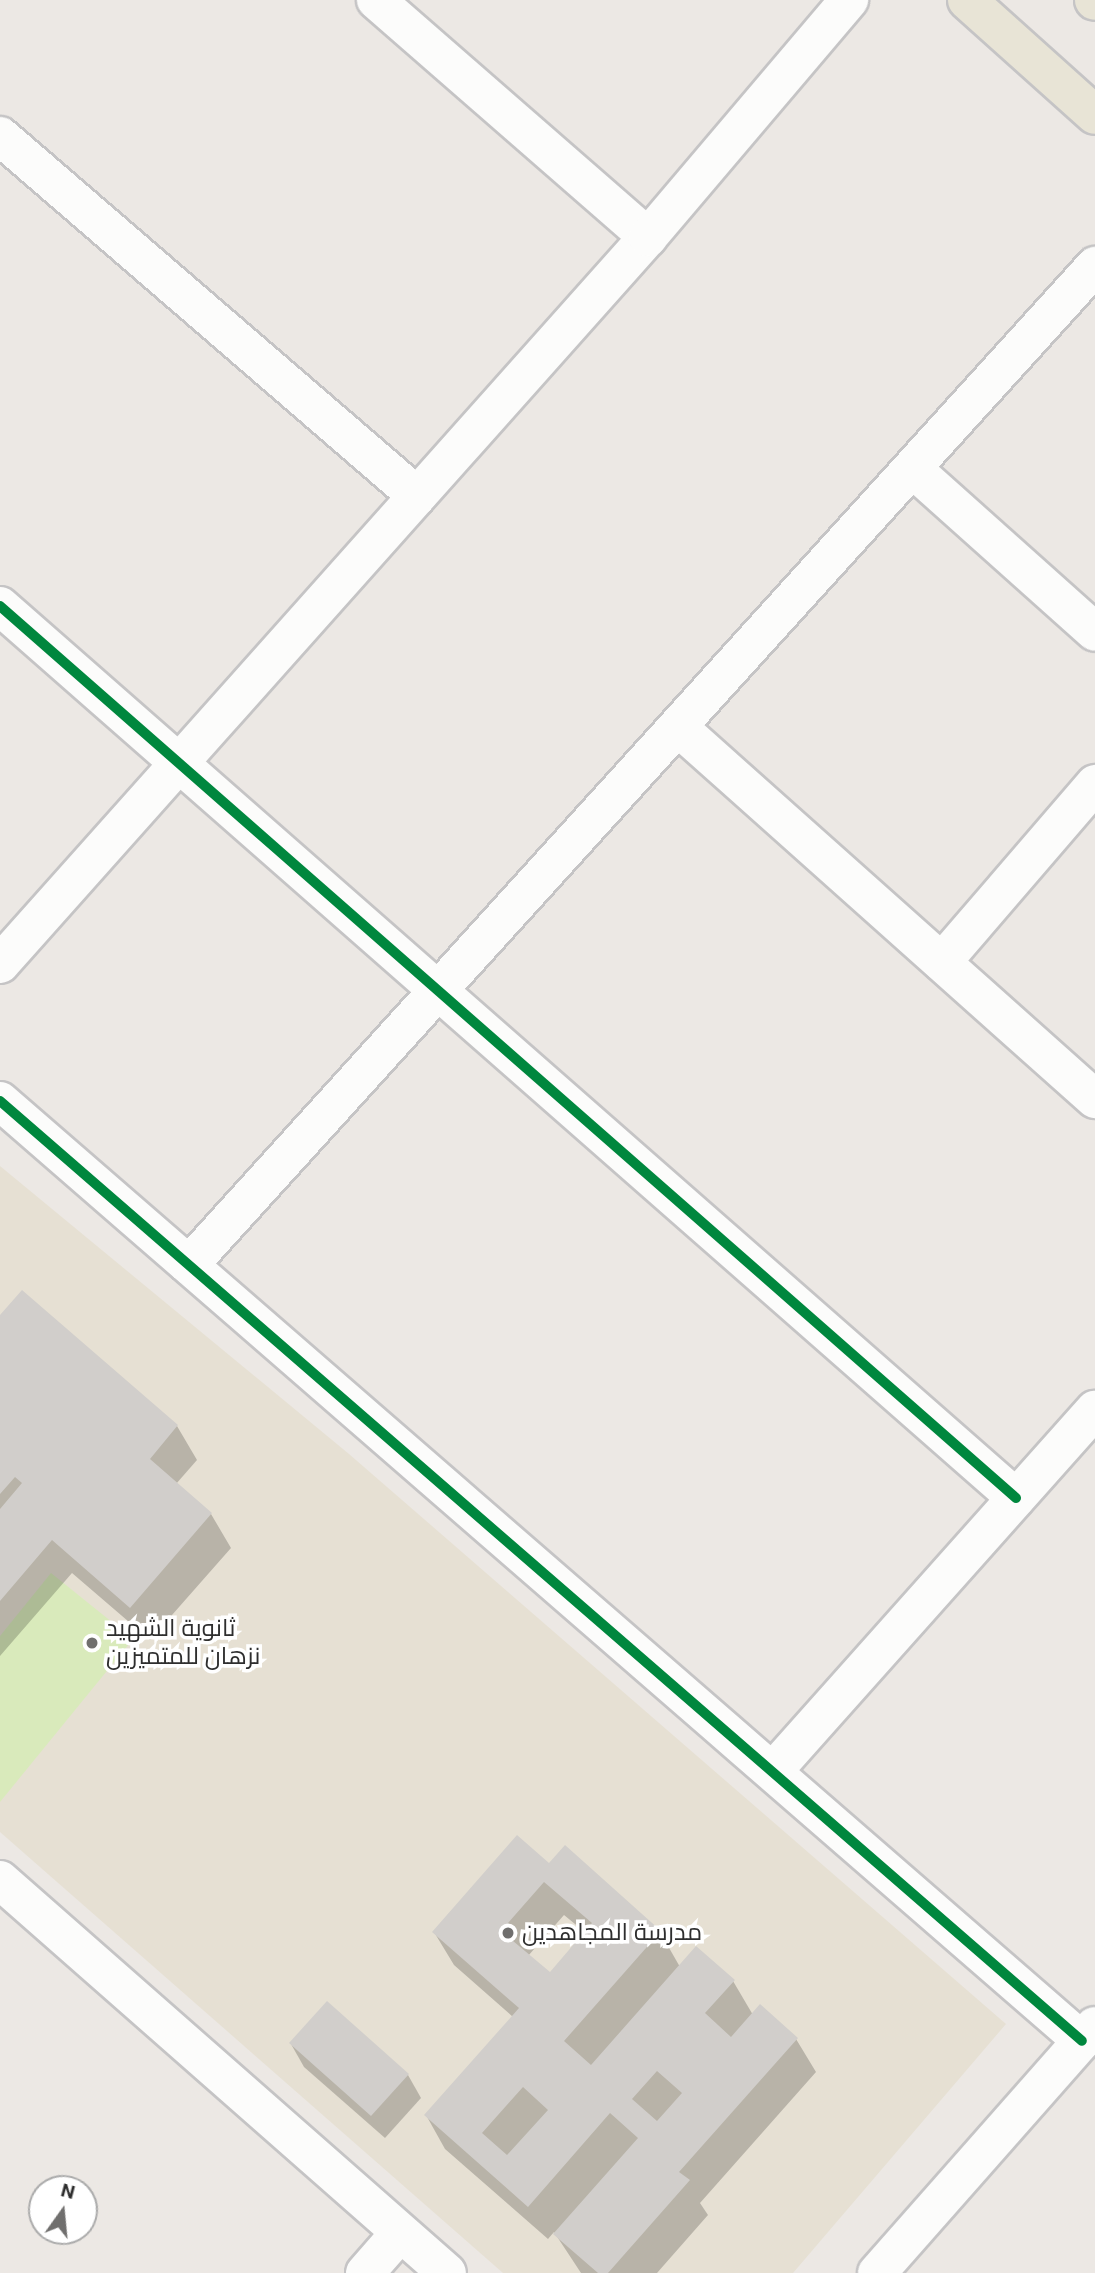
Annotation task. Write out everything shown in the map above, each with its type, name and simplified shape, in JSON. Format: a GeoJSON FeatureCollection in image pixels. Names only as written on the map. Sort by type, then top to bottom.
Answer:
{"type":"FeatureCollection","features":[{"type":"Feature","properties":{"kind":"main road"},"geometry":{"type":"LineString","coordinates":[[967,0],[1095,115]]}},
{"type":"Feature","properties":{"kind":"street"},"geometry":{"type":"LineString","coordinates":[[376,0],[648,237]]}},
{"type":"Feature","properties":{"kind":"street"},"geometry":{"type":"LineString","coordinates":[[0,964],[648,237],[849,0]]}},
{"type":"Feature","properties":{"kind":"street"},"geometry":{"type":"LineString","coordinates":[[0,136],[417,496]]}},
{"type":"Feature","properties":{"kind":"street"},"geometry":{"type":"LineString","coordinates":[[189,1265],[1095,266]]}},
{"type":"Feature","properties":{"kind":"street"},"geometry":{"type":"LineString","coordinates":[[913,469],[1095,632]]}},
{"type":"Feature","properties":{"kind":"street"},"geometry":{"type":"LineString","coordinates":[[0,606],[1016,1498]]}},
{"type":"Feature","properties":{"kind":"street"},"geometry":{"type":"LineString","coordinates":[[678,727],[1095,1099]]}},
{"type":"Feature","properties":{"kind":"street"},"geometry":{"type":"LineString","coordinates":[[942,962],[1095,784]]}},
{"type":"Feature","properties":{"kind":"street"},"geometry":{"type":"LineString","coordinates":[[0,1101],[773,1771],[1088,2033],[877,2273]]}},
{"type":"Feature","properties":{"kind":"street"},"geometry":{"type":"LineString","coordinates":[[773,1771],[1095,1409]]}},
{"type":"Feature","properties":{"kind":"street"},"geometry":{"type":"LineString","coordinates":[[0,1880],[447,2273]]}},
{"type":"Feature","properties":{"kind":"street"},"geometry":{"type":"LineString","coordinates":[[365,2273],[400,2233]]}},
{"type":"Feature","properties":{"kind":"shaded area","name":"مدرسة المجاهدين"},"geometry":{"type":"Polygon","coordinates":[[[0,1166],[349,1454],[1006,2024],[793,2273],[503,2273],[0,1832],[0,1166]]]}},
{"type":"Feature","properties":{"kind":"green space"},"geometry":{"type":"Polygon","coordinates":[[[51,1573],[133,1639],[0,1802],[0,1636],[51,1573]]]}},
{"type":"Feature","properties":{"kind":"building"},"geometry":{"type":"Polygon","coordinates":[[[22,1290],[178,1425],[150,1459],[212,1513],[130,1608],[52,1540],[0,1601],[0,1509],[22,1483],[15,1477],[0,1494],[0,1315],[22,1290]]]}},
{"type":"Feature","properties":{"kind":"building"},"geometry":{"type":"Polygon","coordinates":[[[517,1835],[549,1863],[565,1845],[661,1931],[564,2041],[591,2065],[696,1946],[735,1980],[705,2013],[731,2037],[760,2004],[798,2038],[679,2172],[690,2180],[608,2273],[598,2273],[553,2234],[638,2138],[610,2113],[528,2207],[424,2115],[519,2008],[432,1932],[517,1835]],[[544,1882],[501,1931],[550,1972],[592,1923],[544,1882]],[[657,2071],[632,2099],[657,2121],[682,2093],[657,2071]],[[523,2087],[482,2133],[507,2155],[548,2110],[523,2087]]]}},
{"type":"Feature","properties":{"kind":"building"},"geometry":{"type":"Polygon","coordinates":[[[327,2001],[409,2074],[371,2116],[289,2043],[327,2001]]]}},
{"type":"Feature","properties":{"kind":"cycle path"},"geometry":{"type":"LineString","coordinates":[[0,606],[1016,1498]]}},
{"type":"Feature","properties":{"kind":"cycle path"},"geometry":{"type":"LineString","coordinates":[[0,1101],[1082,2041]]}},
{"type":"Feature","properties":{"kind":"place","name":"ثانوية الشهيد نزهان للمتميزين"},"geometry":{"type":"Point","coordinates":[92,1643]}},
{"type":"Feature","properties":{"kind":"place","name":"مدرسة المجاهدين"},"geometry":{"type":"Point","coordinates":[508,1933]}}]}
